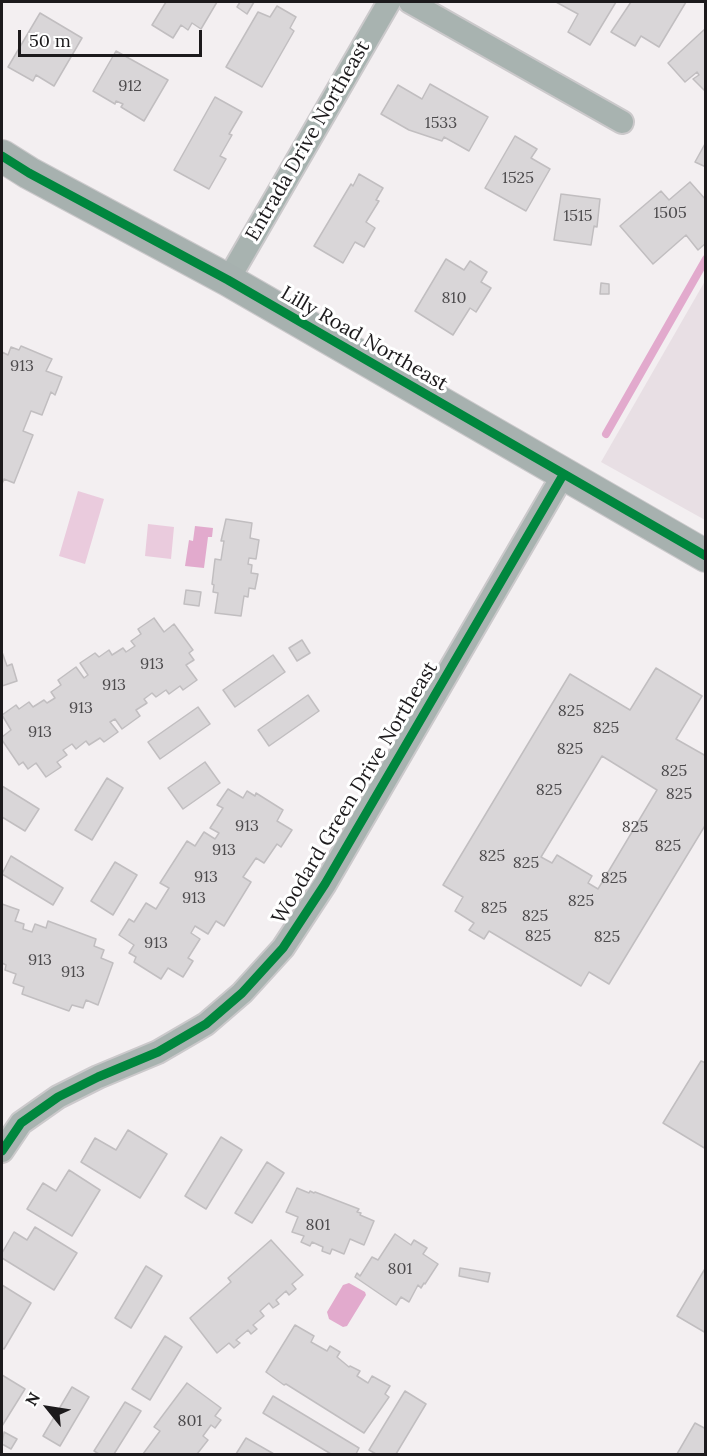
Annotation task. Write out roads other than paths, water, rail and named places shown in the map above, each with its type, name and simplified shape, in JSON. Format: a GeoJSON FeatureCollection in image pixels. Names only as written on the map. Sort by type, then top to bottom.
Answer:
{"type":"FeatureCollection","features":[{"type":"Feature","properties":{"kind":"street","name":"Entrada Drive Northeast"},"geometry":{"type":"LineString","coordinates":[[228,280],[389,2]]}},
{"type":"Feature","properties":{"kind":"street"},"geometry":{"type":"LineString","coordinates":[[410,2],[622,122]]}},
{"type":"Feature","properties":{"kind":"street","name":"Lilly Road Northeast"},"geometry":{"type":"LineString","coordinates":[[2,156],[29,173],[228,280],[705,556]]}},
{"type":"Feature","properties":{"kind":"street","name":"Woodard Green Drive Northeast"},"geometry":{"type":"LineString","coordinates":[[2,1151],[21,1124],[58,1097],[98,1077],[158,1052],[206,1024],[242,993],[283,948],[325,884],[563,475]]}},
{"type":"Feature","properties":{"kind":"waterway"},"geometry":{"type":"LineString","coordinates":[[606,434],[706,259]]}}]}
